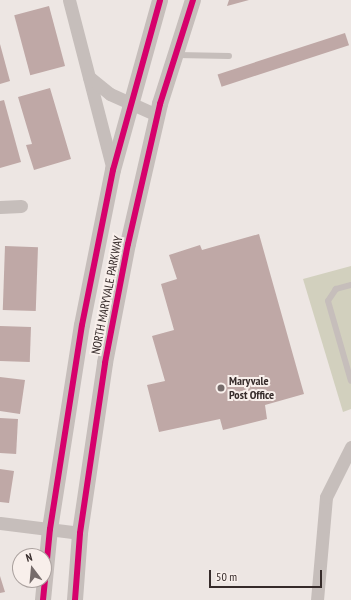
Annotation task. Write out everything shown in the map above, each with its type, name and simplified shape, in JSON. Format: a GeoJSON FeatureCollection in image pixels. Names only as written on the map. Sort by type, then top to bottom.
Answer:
{"type":"FeatureCollection","features":[{"type":"Feature","properties":{"kind":"street"},"geometry":{"type":"LineString","coordinates":[[69,0],[113,170]]}},
{"type":"Feature","properties":{"kind":"street","name":"NORTH MARYVALE PARKWAY"},"geometry":{"type":"LineString","coordinates":[[44,600],[50,529],[82,325],[113,170],[130,102],[160,0]]}},
{"type":"Feature","properties":{"kind":"street","name":"NORTH MARYVALE PARKWAY"},"geometry":{"type":"LineString","coordinates":[[75,600],[80,533],[105,363],[157,115],[193,0]]}},
{"type":"Feature","properties":{"kind":"street"},"geometry":{"type":"LineString","coordinates":[[89,77],[110,94],[157,115]]}},
{"type":"Feature","properties":{"kind":"street"},"geometry":{"type":"LineString","coordinates":[[0,207],[21,206]]}},
{"type":"Feature","properties":{"kind":"street"},"geometry":{"type":"LineString","coordinates":[[317,600],[326,497],[347,462],[351,447]]}},
{"type":"Feature","properties":{"kind":"street"},"geometry":{"type":"LineString","coordinates":[[0,523],[80,533]]}},
{"type":"Feature","properties":{"kind":"lane"},"geometry":{"type":"LineString","coordinates":[[176,55],[228,56]]}},
{"type":"Feature","properties":{"kind":"lane"},"geometry":{"type":"LineString","coordinates":[[351,285],[336,289],[328,301],[351,381]]}},
{"type":"Feature","properties":{"kind":"shaded area"},"geometry":{"type":"Polygon","coordinates":[[[351,266],[351,409],[343,412],[303,279],[351,266]]]}},
{"type":"Feature","properties":{"kind":"building"},"geometry":{"type":"Polygon","coordinates":[[[229,0],[249,0],[227,6],[229,0]]]}},
{"type":"Feature","properties":{"kind":"building"},"geometry":{"type":"Polygon","coordinates":[[[49,6],[65,66],[30,75],[14,15],[49,6]]]}},
{"type":"Feature","properties":{"kind":"building"},"geometry":{"type":"Polygon","coordinates":[[[345,33],[349,45],[222,87],[218,74],[345,33]]]}},
{"type":"Feature","properties":{"kind":"building"},"geometry":{"type":"Polygon","coordinates":[[[0,44],[10,81],[0,84],[0,44]]]}},
{"type":"Feature","properties":{"kind":"building"},"geometry":{"type":"Polygon","coordinates":[[[50,88],[71,159],[34,170],[26,145],[32,144],[18,97],[50,88]]]}},
{"type":"Feature","properties":{"kind":"building"},"geometry":{"type":"Polygon","coordinates":[[[4,100],[21,162],[0,168],[0,101],[4,100]]]}},
{"type":"Feature","properties":{"kind":"building"},"geometry":{"type":"Polygon","coordinates":[[[259,234],[304,394],[265,405],[267,419],[223,430],[220,419],[159,432],[147,385],[165,381],[152,336],[174,330],[161,284],[177,279],[169,255],[200,245],[202,250],[259,234]]]}},
{"type":"Feature","properties":{"kind":"building"},"geometry":{"type":"Polygon","coordinates":[[[5,246],[38,247],[36,311],[3,310],[5,246]]]}},
{"type":"Feature","properties":{"kind":"building"},"geometry":{"type":"Polygon","coordinates":[[[0,326],[31,327],[30,362],[0,361],[0,326]]]}},
{"type":"Feature","properties":{"kind":"building"},"geometry":{"type":"Polygon","coordinates":[[[0,377],[25,380],[20,414],[0,411],[0,377]]]}},
{"type":"Feature","properties":{"kind":"building"},"geometry":{"type":"Polygon","coordinates":[[[0,418],[18,419],[16,454],[0,453],[0,418]]]}},
{"type":"Feature","properties":{"kind":"building"},"geometry":{"type":"Polygon","coordinates":[[[0,469],[14,471],[9,503],[0,502],[0,469]]]}},
{"type":"Feature","properties":{"kind":"building"},"geometry":{"type":"Polygon","coordinates":[[[0,576],[5,592],[0,593],[0,576]]]}},
{"type":"Feature","properties":{"kind":"cycle path"},"geometry":{"type":"LineString","coordinates":[[43,600],[50,529],[82,325],[113,170],[160,0]]}},
{"type":"Feature","properties":{"kind":"cycle path"},"geometry":{"type":"LineString","coordinates":[[75,600],[80,533],[105,363],[128,244],[160,104],[193,0]]}},
{"type":"Feature","properties":{"kind":"place","name":"Maryvale Post Office"},"geometry":{"type":"Point","coordinates":[221,388]}}]}
